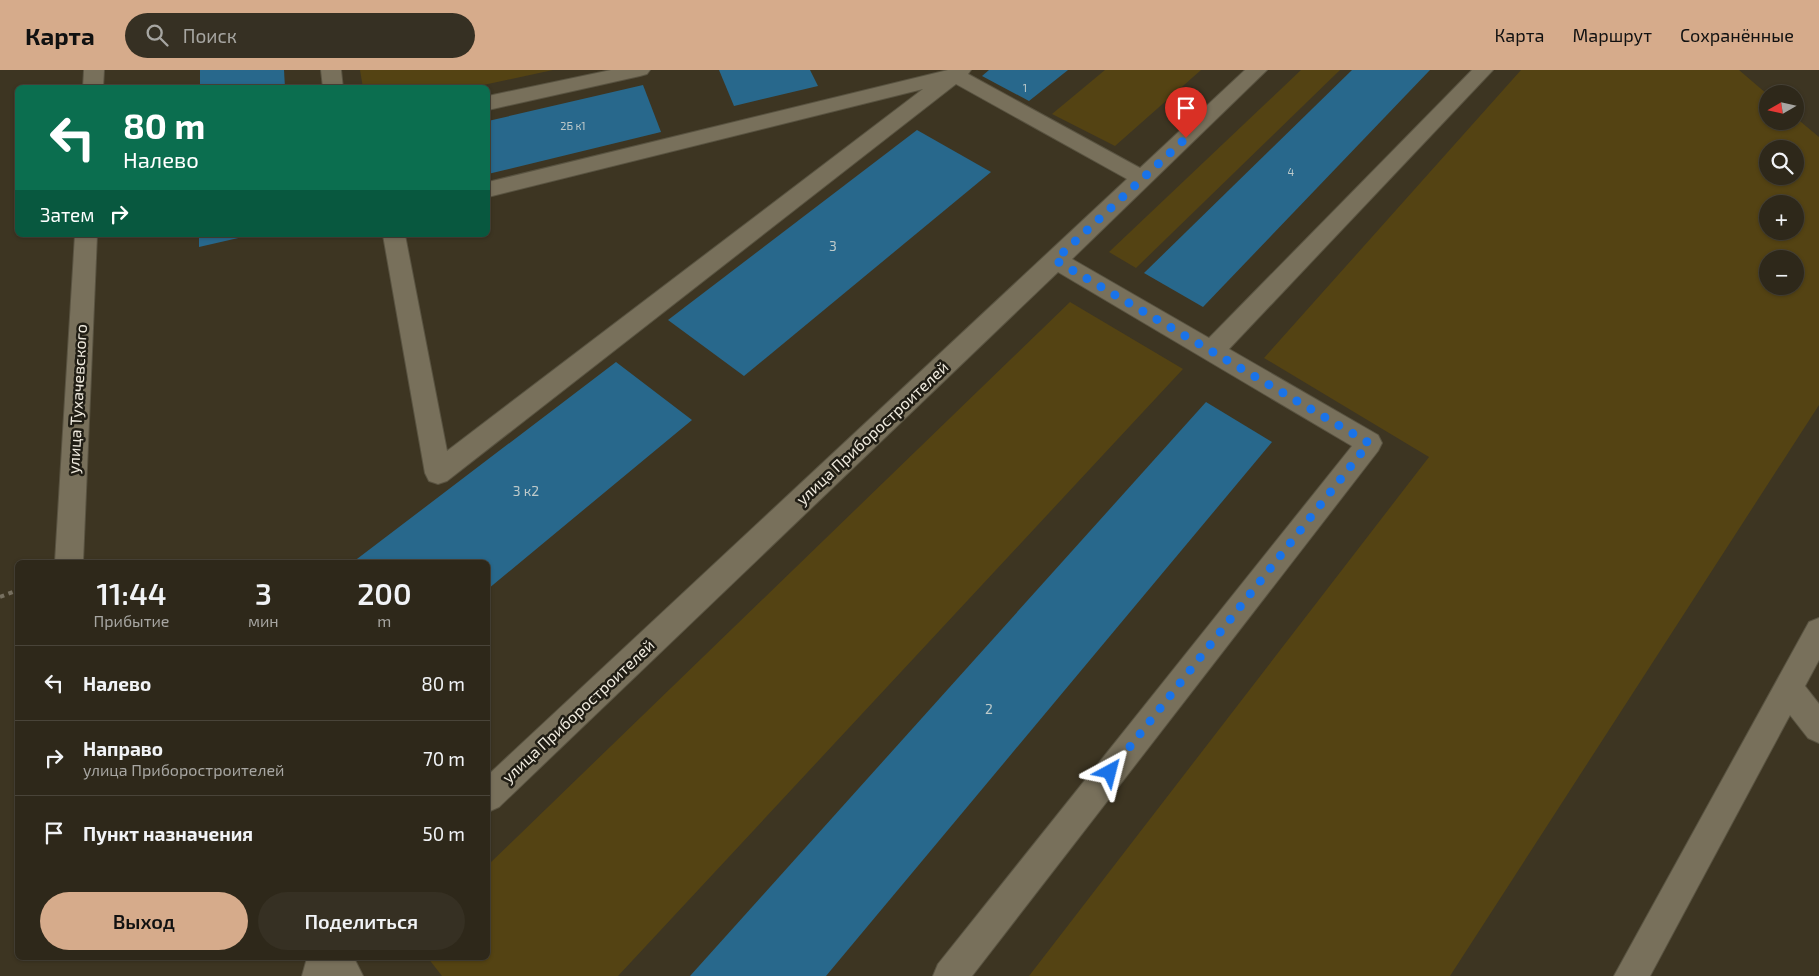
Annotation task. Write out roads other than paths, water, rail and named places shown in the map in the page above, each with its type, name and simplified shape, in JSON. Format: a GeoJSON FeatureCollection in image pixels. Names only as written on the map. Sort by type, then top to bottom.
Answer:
{"type":"FeatureCollection","features":[{"type":"Feature","properties":{"kind":"street"},"geometry":{"type":"LineString","coordinates":[[93,85],[94,70]]}},
{"type":"Feature","properties":{"kind":"street"},"geometry":{"type":"LineString","coordinates":[[330,70],[332,85]]}},
{"type":"Feature","properties":{"kind":"street"},"geometry":{"type":"LineString","coordinates":[[490,103],[640,70]]}},
{"type":"Feature","properties":{"kind":"street","name":"улица Приборостроителей"},"geometry":{"type":"LineString","coordinates":[[490,794],[1257,70]]}},
{"type":"Feature","properties":{"kind":"street"},"geometry":{"type":"LineString","coordinates":[[1212,352],[1482,70]]}},
{"type":"Feature","properties":{"kind":"street"},"geometry":{"type":"LineString","coordinates":[[394,237],[438,473],[957,72]]}},
{"type":"Feature","properties":{"kind":"street"},"geometry":{"type":"LineString","coordinates":[[490,189],[957,72],[1142,178]]}},
{"type":"Feature","properties":{"kind":"street","name":"улица Тухачевского"},"geometry":{"type":"LineString","coordinates":[[68,560],[86,237]]}},
{"type":"Feature","properties":{"kind":"street"},"geometry":{"type":"LineString","coordinates":[[950,976],[1369,443],[1055,260]]}},
{"type":"Feature","properties":{"kind":"street"},"geometry":{"type":"LineString","coordinates":[[1631,976],[1819,631]]}},
{"type":"Feature","properties":{"kind":"street"},"geometry":{"type":"LineString","coordinates":[[1788,688],[1819,728]]}},
{"type":"Feature","properties":{"kind":"street"},"geometry":{"type":"LineString","coordinates":[[318,976],[323,960]]}},
{"type":"Feature","properties":{"kind":"street"},"geometry":{"type":"LineString","coordinates":[[334,960],[346,976]]}}]}
